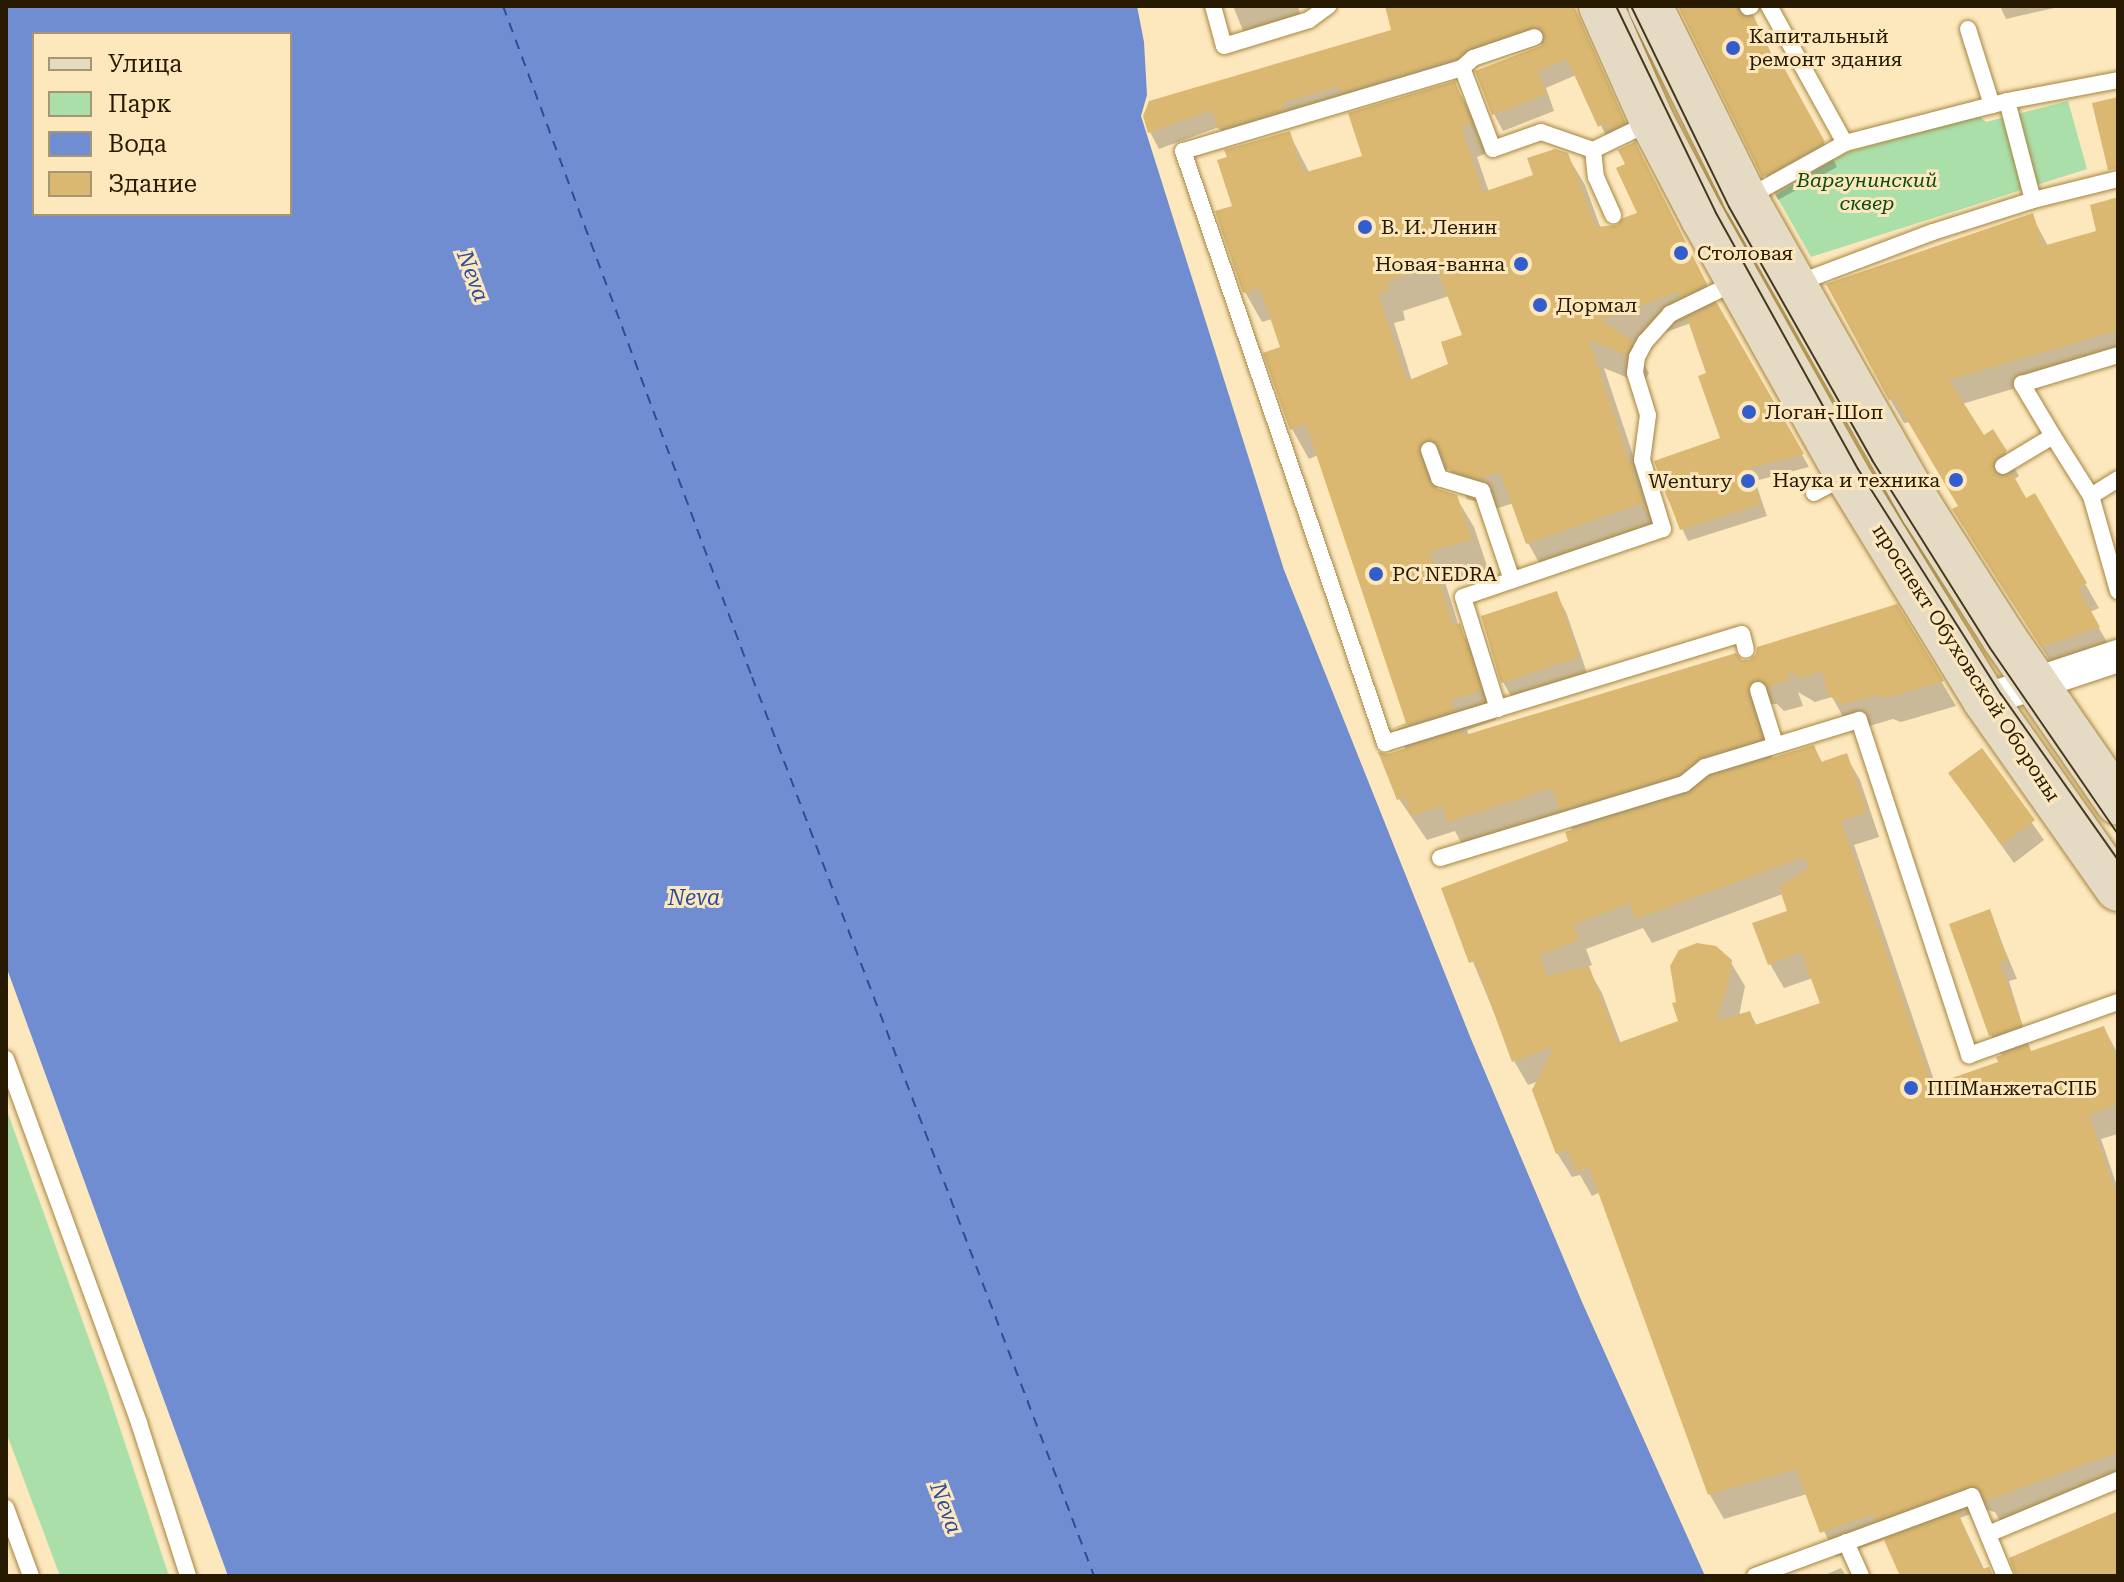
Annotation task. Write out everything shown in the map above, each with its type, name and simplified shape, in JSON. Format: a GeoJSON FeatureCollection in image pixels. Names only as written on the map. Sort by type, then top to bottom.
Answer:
{"type":"FeatureCollection","features":[{"type":"Feature","properties":{"kind":"main road","name":"проспект Обуховской Обороны"},"geometry":{"type":"LineString","coordinates":[[1601,6],[1652,121],[1737,282],[1830,484],[2118,889]]}},
{"type":"Feature","properties":{"kind":"main road"},"geometry":{"type":"LineString","coordinates":[[1666,27],[1792,286],[1923,511],[2035,684],[2118,803]]}},
{"type":"Feature","properties":{"kind":"street"},"geometry":{"type":"LineString","coordinates":[[1985,700],[2118,656]]}},
{"type":"Feature","properties":{"kind":"lane"},"geometry":{"type":"LineString","coordinates":[[1213,6],[1224,46],[1309,20],[1328,6]]}},
{"type":"Feature","properties":{"kind":"lane"},"geometry":{"type":"LineString","coordinates":[[1769,6],[1845,143]]}},
{"type":"Feature","properties":{"kind":"lane"},"geometry":{"type":"LineString","coordinates":[[1968,29],[1999,103],[2033,200]]}},
{"type":"Feature","properties":{"kind":"lane"},"geometry":{"type":"LineString","coordinates":[[1535,37],[1473,58],[1462,68],[1183,151],[1385,743],[1742,634],[1746,650]]}},
{"type":"Feature","properties":{"kind":"lane"},"geometry":{"type":"LineString","coordinates":[[1462,68],[1493,149],[1541,132],[1593,150],[1652,121]]}},
{"type":"Feature","properties":{"kind":"lane"},"geometry":{"type":"LineString","coordinates":[[1761,190],[1845,143],[1999,103],[2118,80]]}},
{"type":"Feature","properties":{"kind":"lane"},"geometry":{"type":"LineString","coordinates":[[1593,150],[1596,177],[1613,215]]}},
{"type":"Feature","properties":{"kind":"lane"},"geometry":{"type":"LineString","coordinates":[[1792,286],[1933,232],[2033,200],[2118,179]]}},
{"type":"Feature","properties":{"kind":"lane"},"geometry":{"type":"LineString","coordinates":[[1498,709],[1463,597],[1663,529],[1642,460],[1648,415],[1635,373],[1637,357],[1645,342],[1670,314],[1737,282]]}},
{"type":"Feature","properties":{"kind":"lane"},"geometry":{"type":"LineString","coordinates":[[2118,355],[2022,384],[2091,496],[2118,591]]}},
{"type":"Feature","properties":{"kind":"lane"},"geometry":{"type":"LineString","coordinates":[[2003,466],[2053,436]]}},
{"type":"Feature","properties":{"kind":"lane"},"geometry":{"type":"LineString","coordinates":[[1429,450],[1439,478],[1482,491],[1512,580]]}},
{"type":"Feature","properties":{"kind":"lane"},"geometry":{"type":"LineString","coordinates":[[2091,496],[2118,479]]}},
{"type":"Feature","properties":{"kind":"lane"},"geometry":{"type":"LineString","coordinates":[[1758,690],[1775,744]]}},
{"type":"Feature","properties":{"kind":"lane"},"geometry":{"type":"LineString","coordinates":[[1440,858],[1684,784],[1705,767],[1859,720],[1969,1055],[2118,1002]]}},
{"type":"Feature","properties":{"kind":"lane"},"geometry":{"type":"LineString","coordinates":[[6,1059],[139,1423],[188,1576]]}},
{"type":"Feature","properties":{"kind":"lane"},"geometry":{"type":"LineString","coordinates":[[1988,1534],[2118,1480]]}},
{"type":"Feature","properties":{"kind":"lane"},"geometry":{"type":"LineString","coordinates":[[1755,1576],[1972,1496],[2005,1576]]}},
{"type":"Feature","properties":{"kind":"lane"},"geometry":{"type":"LineString","coordinates":[[6,1508],[31,1576]]}},
{"type":"Feature","properties":{"kind":"lane"},"geometry":{"type":"LineString","coordinates":[[1846,1542],[1861,1576]]}},
{"type":"Feature","properties":{"kind":"green space","name":"Варгунинский сквер"},"geometry":{"type":"Polygon","coordinates":[[[2068,101],[2087,169],[1811,257],[1776,195],[1845,153],[1978,115],[1986,122],[2068,101]]]}},
{"type":"Feature","properties":{"kind":"green space"},"geometry":{"type":"Polygon","coordinates":[[[6,1108],[107,1389],[169,1576],[60,1576],[6,1432],[6,1108]]]}},
{"type":"Feature","properties":{"kind":"water","name":"Neva"},"geometry":{"type":"Polygon","coordinates":[[[6,6],[1137,6],[1144,42],[1147,95],[1141,116],[1284,570],[1471,1039],[1582,1302],[1705,1576],[228,1576],[6,966],[6,6]]]}},
{"type":"Feature","properties":{"kind":"building"},"geometry":{"type":"Polygon","coordinates":[[[1385,6],[1574,6],[1625,122],[1608,130],[1605,123],[1598,127],[1567,59],[1538,71],[1547,94],[1492,115],[1475,71],[1543,45],[1545,33],[1536,26],[1469,48],[1456,58],[1341,92],[1339,86],[1282,103],[1284,110],[1218,129],[1212,110],[1148,133],[1143,116],[1149,101],[1391,30],[1385,6]]]}},
{"type":"Feature","properties":{"kind":"building"},"geometry":{"type":"Polygon","coordinates":[[[1678,6],[1737,6],[1741,16],[1753,17],[1777,66],[1782,64],[1825,142],[1762,177],[1678,6]]]}},
{"type":"Feature","properties":{"kind":"building"},"geometry":{"type":"Polygon","coordinates":[[[1455,81],[1471,123],[1461,127],[1483,192],[1533,175],[1527,158],[1555,149],[1568,153],[1596,227],[1617,225],[1623,218],[1637,213],[1616,168],[1625,164],[1618,150],[1635,142],[1707,284],[1680,297],[1678,292],[1601,320],[1633,341],[1626,355],[1589,340],[1643,503],[1526,544],[1500,472],[1480,479],[1448,469],[1437,442],[1430,439],[1420,444],[1419,454],[1429,482],[1435,488],[1457,495],[1472,539],[1430,552],[1453,626],[1460,623],[1481,690],[1451,700],[1454,710],[1392,729],[1406,723],[1306,424],[1290,430],[1263,353],[1280,347],[1260,288],[1243,293],[1215,211],[1232,206],[1217,160],[1227,157],[1224,150],[1290,131],[1303,173],[1362,156],[1348,113],[1455,81]],[[1436,265],[1387,281],[1390,290],[1378,293],[1407,381],[1448,364],[1441,342],[1462,335],[1436,265]]]}},
{"type":"Feature","properties":{"kind":"building"},"geometry":{"type":"Polygon","coordinates":[[[2118,97],[2118,168],[2108,170],[2092,103],[2118,97]]]}},
{"type":"Feature","properties":{"kind":"building"},"geometry":{"type":"Polygon","coordinates":[[[2118,197],[2118,330],[1949,380],[1984,435],[1993,429],[2007,451],[1994,460],[1994,472],[2002,477],[2012,473],[2026,498],[2035,493],[2087,583],[2078,588],[2100,627],[2041,647],[1952,509],[1958,506],[1894,398],[1889,400],[1826,284],[2033,213],[2043,246],[2096,231],[2090,205],[2118,197]]]}},
{"type":"Feature","properties":{"kind":"building"},"geometry":{"type":"Polygon","coordinates":[[[1717,303],[1804,454],[1750,468],[1761,504],[1680,530],[1654,461],[1720,438],[1698,376],[1706,373],[1687,318],[1717,303]]]}},
{"type":"Feature","properties":{"kind":"building"},"geometry":{"type":"Polygon","coordinates":[[[1557,591],[1579,657],[1501,683],[1481,616],[1557,591]]]}},
{"type":"Feature","properties":{"kind":"building"},"geometry":{"type":"Polygon","coordinates":[[[1897,604],[1944,681],[1886,698],[1878,695],[1843,704],[1828,695],[1822,671],[1800,678],[1787,670],[1790,680],[1768,687],[1761,680],[1754,680],[1747,693],[1762,738],[1701,757],[1679,774],[1559,810],[1552,788],[1447,822],[1442,806],[1411,816],[1405,797],[1397,800],[1378,752],[1388,754],[1461,731],[1462,736],[1736,653],[1742,660],[1749,660],[1756,654],[1757,647],[1897,604]]]}},
{"type":"Feature","properties":{"kind":"building"},"geometry":{"type":"Polygon","coordinates":[[[1814,745],[1821,762],[1847,753],[1867,812],[1841,821],[1932,1085],[1998,1062],[1996,1057],[2029,1045],[2031,1051],[2104,1026],[2118,1063],[2118,1104],[2089,1115],[2118,1200],[2118,1452],[1986,1501],[1979,1488],[1969,1486],[1876,1520],[1873,1514],[1820,1533],[1796,1469],[1708,1495],[1589,1167],[1576,1172],[1568,1150],[1556,1154],[1532,1090],[1554,1046],[1512,1062],[1475,961],[1469,963],[1441,888],[1568,841],[1565,832],[1687,795],[1710,777],[1814,745]],[[1804,857],[1636,919],[1630,903],[1573,925],[1579,940],[1540,955],[1546,976],[1589,966],[1618,1043],[1678,1021],[1672,1003],[1676,1002],[1670,966],[1679,950],[1697,943],[1716,946],[1732,960],[1729,982],[1716,1021],[1750,1011],[1755,1025],[1820,1003],[1801,952],[1768,965],[1752,923],[1787,911],[1779,887],[1810,867],[1804,857]]]}},
{"type":"Feature","properties":{"kind":"building"},"geometry":{"type":"Polygon","coordinates":[[[1982,748],[2035,820],[2002,845],[1948,773],[1982,748]]]}},
{"type":"Feature","properties":{"kind":"building"},"geometry":{"type":"Polygon","coordinates":[[[1990,909],[2008,960],[2000,962],[2022,1025],[1989,1036],[1949,924],[1990,909]]]}},
{"type":"Feature","properties":{"kind":"building"},"geometry":{"type":"Polygon","coordinates":[[[2118,1511],[2118,1576],[2016,1576],[2009,1558],[2118,1511]]]}},
{"type":"Feature","properties":{"kind":"building"},"geometry":{"type":"Polygon","coordinates":[[[1958,1513],[1982,1569],[1989,1567],[1993,1576],[1900,1576],[1884,1540],[1958,1513]]]}},
{"type":"Feature","properties":{"kind":"ferry route"},"geometry":{"type":"LineString","coordinates":[[503,6],[752,677],[1094,1576]]}},
{"type":"Feature","properties":{"kind":"tram line"},"geometry":{"type":"LineString","coordinates":[[1616,6],[1716,213],[1858,469],[2001,694],[2118,860]]}},
{"type":"Feature","properties":{"kind":"tram line"},"geometry":{"type":"LineString","coordinates":[[1631,6],[1729,207],[1872,460],[1990,648],[2118,834]]}},
{"type":"Feature","properties":{"kind":"place","name":"Капитальный ремонт здания"},"geometry":{"type":"Point","coordinates":[1733,48]}},
{"type":"Feature","properties":{"kind":"place","name":"В. И. Ленин"},"geometry":{"type":"Point","coordinates":[1365,227]}},
{"type":"Feature","properties":{"kind":"place","name":"Столовая"},"geometry":{"type":"Point","coordinates":[1681,253]}},
{"type":"Feature","properties":{"kind":"place","name":"Новая-ванна"},"geometry":{"type":"Point","coordinates":[1521,264]}},
{"type":"Feature","properties":{"kind":"place","name":"Дормал"},"geometry":{"type":"Point","coordinates":[1540,305]}},
{"type":"Feature","properties":{"kind":"place","name":"Логан-Шоп"},"geometry":{"type":"Point","coordinates":[1749,412]}},
{"type":"Feature","properties":{"kind":"place","name":"Наука и техника"},"geometry":{"type":"Point","coordinates":[1956,480]}},
{"type":"Feature","properties":{"kind":"place","name":"Wentury"},"geometry":{"type":"Point","coordinates":[1748,481]}},
{"type":"Feature","properties":{"kind":"place","name":"PC NEDRA"},"geometry":{"type":"Point","coordinates":[1376,574]}},
{"type":"Feature","properties":{"kind":"place","name":"ППМанжетаСПБ"},"geometry":{"type":"Point","coordinates":[1911,1088]}}]}
